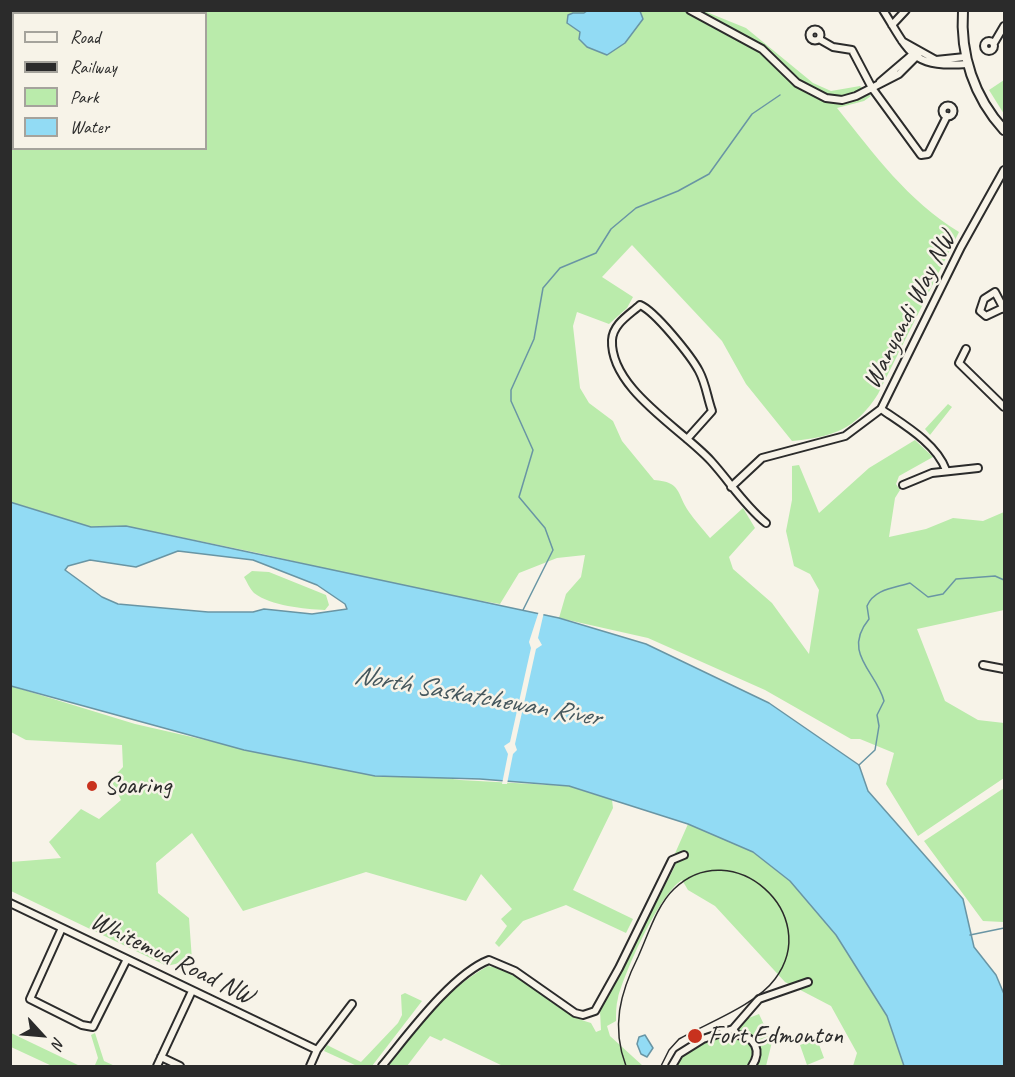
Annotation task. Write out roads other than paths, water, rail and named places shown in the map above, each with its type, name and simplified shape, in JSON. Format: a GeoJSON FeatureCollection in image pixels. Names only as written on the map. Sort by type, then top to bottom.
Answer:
{"type":"FeatureCollection","features":[{"type":"Feature","properties":{"kind":"street"},"geometry":{"type":"LineString","coordinates":[[690,10],[762,50],[810,92],[826,98],[842,100],[872,88],[917,54]]}},
{"type":"Feature","properties":{"kind":"street"},"geometry":{"type":"LineString","coordinates":[[883,10],[902,41],[917,54],[936,60],[966,61]]}},
{"type":"Feature","properties":{"kind":"street"},"geometry":{"type":"LineString","coordinates":[[892,25],[906,10]]}},
{"type":"Feature","properties":{"kind":"street"},"geometry":{"type":"LineString","coordinates":[[963,10],[966,61],[985,105],[1005,130]]}},
{"type":"Feature","properties":{"kind":"street"},"geometry":{"type":"LineString","coordinates":[[994,43],[1005,26]]}},
{"type":"Feature","properties":{"kind":"street"},"geometry":{"type":"LineString","coordinates":[[819,39],[833,47],[852,50],[872,88],[921,155],[928,154],[946,116]]}},
{"type":"Feature","properties":{"kind":"street","name":"Wanyandi Way NW"},"geometry":{"type":"LineString","coordinates":[[731,487],[762,458],[844,436],[881,409],[961,248],[1005,170]]}},
{"type":"Feature","properties":{"kind":"street"},"geometry":{"type":"LineString","coordinates":[[687,439],[711,411],[706,386],[698,369],[685,351],[648,310],[640,305],[615,328],[612,340],[615,361],[620,371],[651,408],[709,459],[731,487],[766,523]]}},
{"type":"Feature","properties":{"kind":"street"},"geometry":{"type":"LineString","coordinates":[[966,349],[958,363],[1005,407]]}},
{"type":"Feature","properties":{"kind":"street"},"geometry":{"type":"LineString","coordinates":[[881,409],[929,446],[943,461],[946,470]]}},
{"type":"Feature","properties":{"kind":"street"},"geometry":{"type":"LineString","coordinates":[[903,485],[946,470],[967,471],[978,468]]}},
{"type":"Feature","properties":{"kind":"street"},"geometry":{"type":"LineString","coordinates":[[983,665],[1005,669]]}},
{"type":"Feature","properties":{"kind":"street"},"geometry":{"type":"LineString","coordinates":[[382,1066],[432,1004],[489,960],[502,964],[575,1013],[590,1014],[600,1005],[672,860],[684,855]]}},
{"type":"Feature","properties":{"kind":"street","name":"Whitemud Road NW"},"geometry":{"type":"LineString","coordinates":[[10,903],[317,1050]]}},
{"type":"Feature","properties":{"kind":"street"},"geometry":{"type":"LineString","coordinates":[[62,928],[30,999],[82,1025],[93,1027],[127,959]]}},
{"type":"Feature","properties":{"kind":"street"},"geometry":{"type":"LineString","coordinates":[[672,1066],[679,1054],[703,1039],[733,1029],[759,999],[808,982]]}},
{"type":"Feature","properties":{"kind":"street"},"geometry":{"type":"LineString","coordinates":[[156,1066],[192,991]]}},
{"type":"Feature","properties":{"kind":"street"},"geometry":{"type":"LineString","coordinates":[[310,1066],[317,1050],[352,1004]]}},
{"type":"Feature","properties":{"kind":"street"},"geometry":{"type":"LineString","coordinates":[[733,1029],[737,1035],[750,1037],[754,1043],[757,1054],[752,1066]]}},
{"type":"Feature","properties":{"kind":"street"},"geometry":{"type":"LineString","coordinates":[[160,1057],[180,1066]]}},
{"type":"Feature","properties":{"kind":"water"},"geometry":{"type":"Polygon","coordinates":[[[587,11],[640,11],[643,19],[625,43],[607,55],[587,47],[579,39],[580,32],[567,23],[568,15],[587,11]]]}},
{"type":"Feature","properties":{"kind":"water","name":"North Saskatchewan River"},"geometry":{"type":"Polygon","coordinates":[[[10,502],[91,527],[126,526],[559,618],[646,644],[769,703],[859,765],[868,791],[963,899],[974,947],[996,975],[1004,994],[1004,1066],[904,1066],[887,1016],[836,935],[790,881],[753,852],[688,824],[569,786],[480,779],[375,776],[244,750],[11,686],[10,502]],[[178,551],[136,567],[90,560],[68,566],[65,570],[102,597],[118,604],[208,612],[253,612],[264,609],[312,614],[347,609],[345,604],[317,585],[253,560],[178,551]]]}},
{"type":"Feature","properties":{"kind":"water"},"geometry":{"type":"Polygon","coordinates":[[[645,1035],[653,1048],[647,1057],[641,1054],[637,1044],[639,1037],[645,1035]]]}},
{"type":"Feature","properties":{"kind":"waterway"},"geometry":{"type":"LineString","coordinates":[[523,610],[553,550],[545,528],[519,497],[533,450],[511,401],[511,390],[534,339],[543,288],[560,268],[596,253],[611,229],[636,208],[678,191],[709,174],[752,114],[780,95]]}},
{"type":"Feature","properties":{"kind":"waterway"},"geometry":{"type":"LineString","coordinates":[[859,765],[875,750],[879,726],[877,715],[884,701],[860,652],[861,631],[869,619],[867,606],[870,600],[885,590],[910,583],[928,597],[943,594],[956,579],[995,576],[1004,580]]}},
{"type":"Feature","properties":{"kind":"waterway"},"geometry":{"type":"LineString","coordinates":[[970,935],[1004,928]]}},
{"type":"Feature","properties":{"kind":"railway"},"geometry":{"type":"LineString","coordinates":[[626,1066],[621,1052],[618,1024],[622,997],[653,921],[663,903],[674,889],[697,874],[721,870],[744,876],[765,889],[780,907],[788,930],[787,954],[775,979],[767,988],[744,1005],[679,1039],[669,1050],[661,1066]]}},
{"type":"Feature","properties":{"kind":"place","name":"Soaring"},"geometry":{"type":"Point","coordinates":[92,786]}},
{"type":"Feature","properties":{"kind":"place","name":"Fort Edmonton"},"geometry":{"type":"Point","coordinates":[695,1036]}}]}
